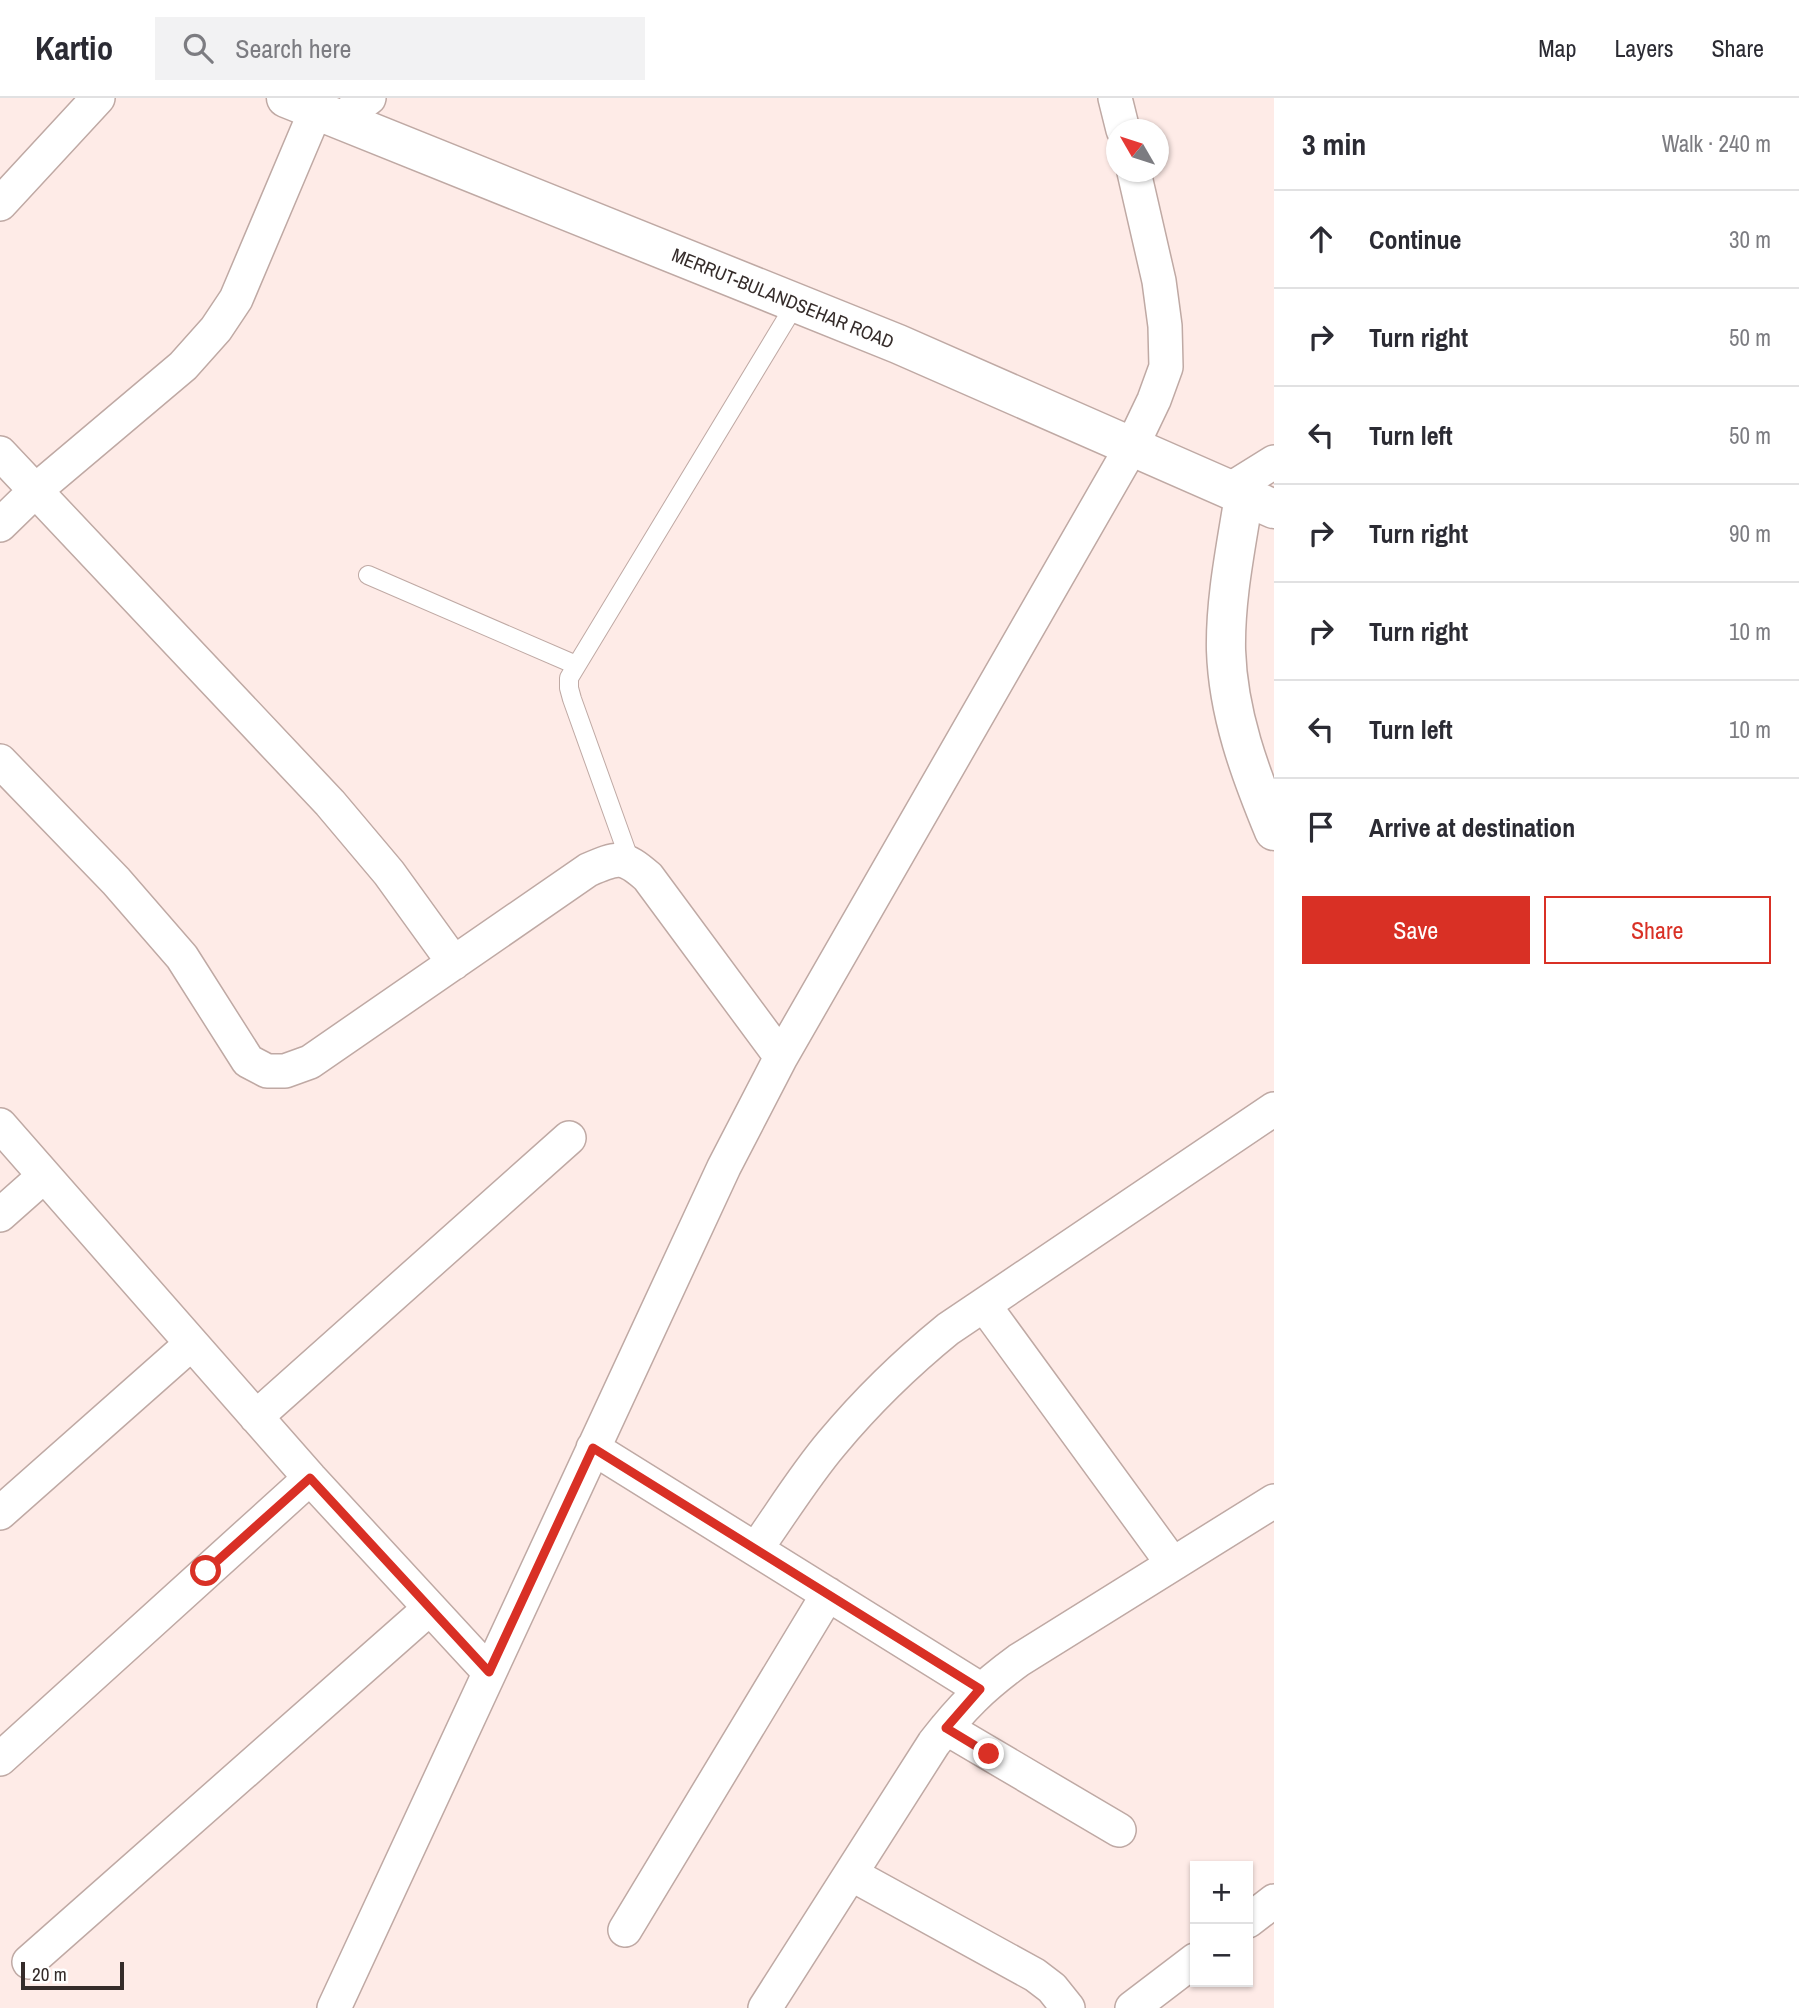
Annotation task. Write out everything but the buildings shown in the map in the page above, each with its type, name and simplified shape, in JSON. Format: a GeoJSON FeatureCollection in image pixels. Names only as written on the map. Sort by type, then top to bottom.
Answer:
{"type":"FeatureCollection","features":[{"type":"Feature","properties":{"kind":"main road","name":"MERRUT-BULANDSEHAR ROAD"},"geometry":{"type":"LineString","coordinates":[[328,106],[898,344],[1249,498]]}},
{"type":"Feature","properties":{"kind":"main road"},"geometry":{"type":"LineString","coordinates":[[1249,498],[1229,586],[1228,664],[1232,705],[1245,755],[1274,831]]}},
{"type":"Feature","properties":{"kind":"street"},"geometry":{"type":"LineString","coordinates":[[0,204],[98,98]]}},
{"type":"Feature","properties":{"kind":"street"},"geometry":{"type":"LineString","coordinates":[[1115,98],[1120,119]]}},
{"type":"Feature","properties":{"kind":"street"},"geometry":{"type":"LineString","coordinates":[[0,525],[36,490],[183,366],[216,329],[236,299],[328,106]]}},
{"type":"Feature","properties":{"kind":"street"},"geometry":{"type":"LineString","coordinates":[[334,2008],[387,1898],[699,1215],[781,1057],[1132,446],[1154,400],[1166,367],[1165,326],[1136,182]]}},
{"type":"Feature","properties":{"kind":"street"},"geometry":{"type":"LineString","coordinates":[[0,453],[330,803],[389,873],[454,963]]}},
{"type":"Feature","properties":{"kind":"street"},"geometry":{"type":"LineString","coordinates":[[1249,498],[1274,462]]}},
{"type":"Feature","properties":{"kind":"street"},"geometry":{"type":"LineString","coordinates":[[0,761],[149,918],[182,957],[248,1061],[267,1071],[285,1071],[310,1062],[588,870],[611,860],[630,861],[648,877],[781,1057]]}},
{"type":"Feature","properties":{"kind":"street"},"geometry":{"type":"LineString","coordinates":[[756,1549],[830,1446],[909,1361],[948,1329],[1274,1109]]}},
{"type":"Feature","properties":{"kind":"street"},"geometry":{"type":"LineString","coordinates":[[0,1125],[310,1478],[489,1672]]}},
{"type":"Feature","properties":{"kind":"street"},"geometry":{"type":"LineString","coordinates":[[256,1416],[569,1138]]}},
{"type":"Feature","properties":{"kind":"street"},"geometry":{"type":"LineString","coordinates":[[0,1215],[44,1176]]}},
{"type":"Feature","properties":{"kind":"street"},"geometry":{"type":"LineString","coordinates":[[984,1305],[1172,1563]]}},
{"type":"Feature","properties":{"kind":"street"},"geometry":{"type":"LineString","coordinates":[[0,1513],[191,1344]]}},
{"type":"Feature","properties":{"kind":"street"},"geometry":{"type":"LineString","coordinates":[[593,1448],[980,1689]]}},
{"type":"Feature","properties":{"kind":"street"},"geometry":{"type":"LineString","coordinates":[[0,1759],[310,1478]]}},
{"type":"Feature","properties":{"kind":"street"},"geometry":{"type":"LineString","coordinates":[[765,2008],[946,1728],[980,1689],[1019,1660],[1274,1501]]}},
{"type":"Feature","properties":{"kind":"street"},"geometry":{"type":"LineString","coordinates":[[625,1930],[828,1594]]}},
{"type":"Feature","properties":{"kind":"street"},"geometry":{"type":"LineString","coordinates":[[29,1962],[430,1608]]}},
{"type":"Feature","properties":{"kind":"street"},"geometry":{"type":"LineString","coordinates":[[946,1728],[1119,1829]]}},
{"type":"Feature","properties":{"kind":"street"},"geometry":{"type":"LineString","coordinates":[[851,1874],[1035,1975],[1052,1989],[1068,2008]]}},
{"type":"Feature","properties":{"kind":"street"},"geometry":{"type":"LineString","coordinates":[[1253,1916],[1274,1901]]}},
{"type":"Feature","properties":{"kind":"street"},"geometry":{"type":"LineString","coordinates":[[1132,2008],[1190,1964]]}},
{"type":"Feature","properties":{"kind":"lane"},"geometry":{"type":"LineString","coordinates":[[630,861],[569,688],[569,678],[796,303]]}},
{"type":"Feature","properties":{"kind":"lane"},"geometry":{"type":"LineString","coordinates":[[368,575],[576,665]]}},
{"type":"Feature","properties":{"kind":"route"},"geometry":{"type":"LineString","coordinates":[[206,1571],[310,1478],[489,1672],[593,1448],[980,1689],[946,1728],[989,1754]]}}]}
